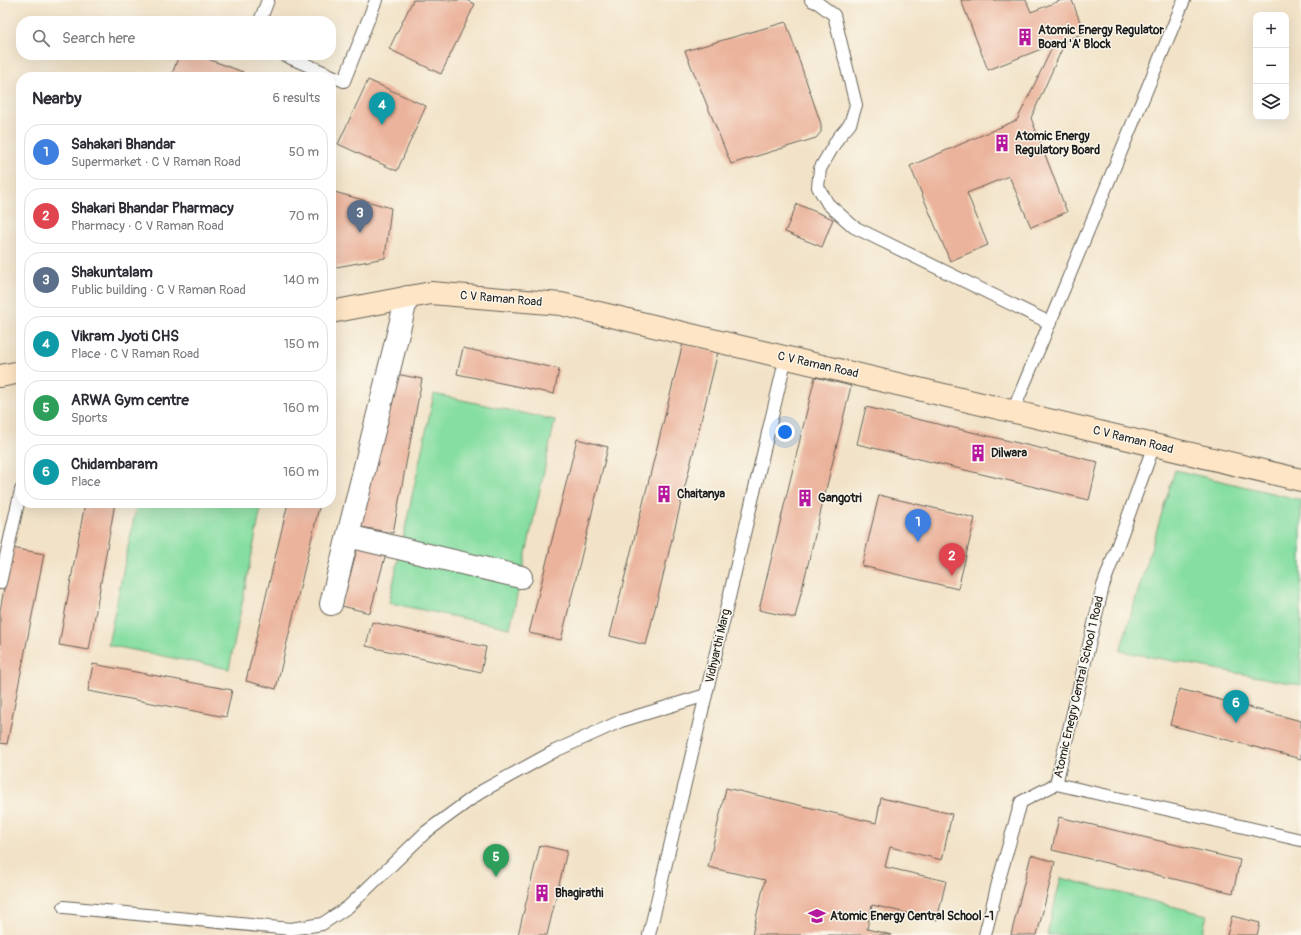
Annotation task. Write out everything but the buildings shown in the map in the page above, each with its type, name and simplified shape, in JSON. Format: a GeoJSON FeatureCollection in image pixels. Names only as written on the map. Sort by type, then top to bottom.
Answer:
{"type":"FeatureCollection","features":[{"type":"Feature","properties":{"kind":"street","name":"C V Raman Road"},"geometry":{"type":"LineString","coordinates":[[336,311],[431,293],[561,304],[1301,480]]}},
{"type":"Feature","properties":{"kind":"street"},"geometry":{"type":"LineString","coordinates":[[331,604],[407,297]]}},
{"type":"Feature","properties":{"kind":"street"},"geometry":{"type":"LineString","coordinates":[[0,376],[16,373]]}},
{"type":"Feature","properties":{"kind":"street"},"geometry":{"type":"LineString","coordinates":[[348,536],[521,577]]}},
{"type":"Feature","properties":{"kind":"lane"},"geometry":{"type":"LineString","coordinates":[[262,16],[268,0]]}},
{"type":"Feature","properties":{"kind":"lane"},"geometry":{"type":"LineString","coordinates":[[336,78],[344,81],[376,0]]}},
{"type":"Feature","properties":{"kind":"lane"},"geometry":{"type":"LineString","coordinates":[[811,0],[818,3],[834,15],[856,105],[850,124],[838,138],[820,169],[818,187],[828,204],[854,227],[1050,323]]}},
{"type":"Feature","properties":{"kind":"lane"},"geometry":{"type":"LineString","coordinates":[[1013,411],[1184,0]]}},
{"type":"Feature","properties":{"kind":"lane"},"geometry":{"type":"LineString","coordinates":[[296,60],[323,72]]}},
{"type":"Feature","properties":{"kind":"lane","name":"Vidhyarthi Marg"},"geometry":{"type":"LineString","coordinates":[[649,935],[786,357]]}},
{"type":"Feature","properties":{"kind":"lane","name":"Atomic Enegry Central School 1 Road"},"geometry":{"type":"LineString","coordinates":[[985,935],[1021,802],[1056,784],[1103,586],[1154,445]]}},
{"type":"Feature","properties":{"kind":"lane"},"geometry":{"type":"LineString","coordinates":[[0,583],[17,508]]}},
{"type":"Feature","properties":{"kind":"lane"},"geometry":{"type":"LineString","coordinates":[[64,907],[291,929],[322,924],[348,907],[426,832],[482,791],[554,750],[620,721],[706,695]]}},
{"type":"Feature","properties":{"kind":"lane"},"geometry":{"type":"LineString","coordinates":[[1056,784],[1301,840]]}},
{"type":"Feature","properties":{"kind":"green space"},"geometry":{"type":"Polygon","coordinates":[[[434,394],[555,420],[510,628],[389,603],[434,394]]]}},
{"type":"Feature","properties":{"kind":"green space"},"geometry":{"type":"Polygon","coordinates":[[[1175,470],[1301,500],[1301,685],[1120,651],[1175,470]]]}},
{"type":"Feature","properties":{"kind":"green space"},"geometry":{"type":"Polygon","coordinates":[[[136,508],[261,508],[229,669],[108,645],[136,508]]]}},
{"type":"Feature","properties":{"kind":"green space"},"geometry":{"type":"Polygon","coordinates":[[[1061,878],[1207,915],[1202,935],[1047,935],[1061,878]]]}},
{"type":"Feature","properties":{"kind":"place","name":"Atomic Energy Regulator Board 'A' Block"},"geometry":{"type":"Point","coordinates":[1025,37]}},
{"type":"Feature","properties":{"kind":"place","name":"Vikram Jyoti CHS"},"geometry":{"type":"Point","coordinates":[382,125]}},
{"type":"Feature","properties":{"kind":"place","name":"Atomic Energy Regulatory Board"},"geometry":{"type":"Point","coordinates":[1002,143]}},
{"type":"Feature","properties":{"kind":"place","name":"Shakuntalam"},"geometry":{"type":"Point","coordinates":[360,233]}},
{"type":"Feature","properties":{"kind":"place","name":"Dilwara"},"geometry":{"type":"Point","coordinates":[978,453]}},
{"type":"Feature","properties":{"kind":"place","name":"Chaitanya"},"geometry":{"type":"Point","coordinates":[664,494]}},
{"type":"Feature","properties":{"kind":"place","name":"Gangotri"},"geometry":{"type":"Point","coordinates":[805,498]}},
{"type":"Feature","properties":{"kind":"place","name":"Sahakari Bhandar"},"geometry":{"type":"Point","coordinates":[918,542]}},
{"type":"Feature","properties":{"kind":"place","name":"Shakari Bhandar Pharmacy"},"geometry":{"type":"Point","coordinates":[952,576]}},
{"type":"Feature","properties":{"kind":"place","name":"Chidambaram"},"geometry":{"type":"Point","coordinates":[1236,723]}},
{"type":"Feature","properties":{"kind":"place","name":"ARWA Gym centre"},"geometry":{"type":"Point","coordinates":[496,877]}},
{"type":"Feature","properties":{"kind":"place","name":"Bhagirathi"},"geometry":{"type":"Point","coordinates":[542,893]}},
{"type":"Feature","properties":{"kind":"place","name":"Atomic Energy Central School -1"},"geometry":{"type":"Point","coordinates":[817,916]}}]}
